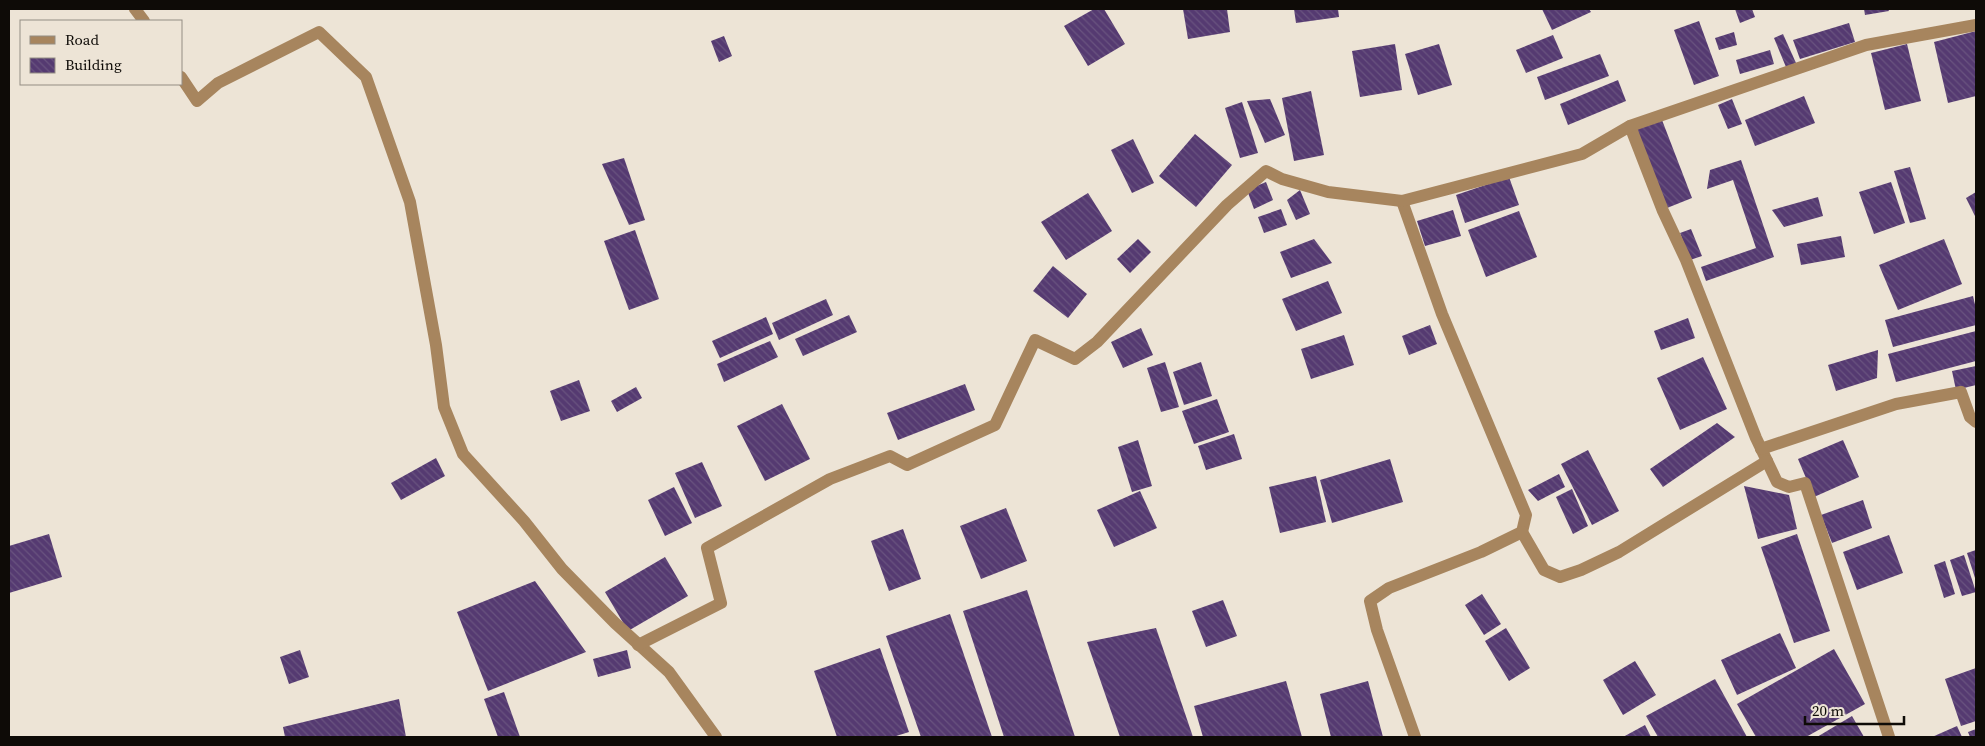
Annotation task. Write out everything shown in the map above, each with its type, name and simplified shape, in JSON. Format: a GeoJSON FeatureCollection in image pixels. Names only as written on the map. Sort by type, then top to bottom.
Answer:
{"type":"FeatureCollection","features":[{"type":"Feature","properties":{"kind":"street"},"geometry":{"type":"LineString","coordinates":[[135,9],[143,20]]}},
{"type":"Feature","properties":{"kind":"street"},"geometry":{"type":"LineString","coordinates":[[638,645],[721,603],[707,548],[830,479],[890,456],[908,465],[995,425],[1035,340],[1075,359],[1098,342],[1227,205],[1266,171],[1282,179],[1328,192],[1402,201],[1582,154],[1630,126],[1866,45],[1976,25]]}},
{"type":"Feature","properties":{"kind":"street"},"geometry":{"type":"LineString","coordinates":[[182,78],[197,101],[218,83],[318,32],[366,77],[410,202],[436,345],[444,407],[463,454],[524,521],[562,569],[638,645],[669,672],[716,737]]}},
{"type":"Feature","properties":{"kind":"street"},"geometry":{"type":"LineString","coordinates":[[1630,126],[1663,211],[1686,260],[1764,455],[1777,482],[1789,487],[1805,483],[1889,737]]}},
{"type":"Feature","properties":{"kind":"street"},"geometry":{"type":"LineString","coordinates":[[1402,201],[1442,314],[1526,515],[1522,532],[1544,570],[1560,577],[1581,570],[1619,552],[1764,455],[1896,404],[1961,392],[1970,417],[1976,422]]}},
{"type":"Feature","properties":{"kind":"street"},"geometry":{"type":"LineString","coordinates":[[1415,737],[1377,630],[1370,601],[1388,588],[1481,552],[1522,532]]}},
{"type":"Feature","properties":{"kind":"building"},"geometry":{"type":"Polygon","coordinates":[[[1094,9],[1104,9],[1125,44],[1088,66],[1064,26],[1094,9]]]}},
{"type":"Feature","properties":{"kind":"building"},"geometry":{"type":"Polygon","coordinates":[[[1183,9],[1227,9],[1230,32],[1188,39],[1183,9]]]}},
{"type":"Feature","properties":{"kind":"building"},"geometry":{"type":"Polygon","coordinates":[[[1294,9],[1338,9],[1339,17],[1296,23],[1294,9]]]}},
{"type":"Feature","properties":{"kind":"building"},"geometry":{"type":"Polygon","coordinates":[[[1542,9],[1589,9],[1591,12],[1552,30],[1542,9]]]}},
{"type":"Feature","properties":{"kind":"building"},"geometry":{"type":"Polygon","coordinates":[[[1735,9],[1752,9],[1755,17],[1740,23],[1735,9]]]}},
{"type":"Feature","properties":{"kind":"building"},"geometry":{"type":"Polygon","coordinates":[[[1864,9],[1888,9],[1889,11],[1865,15],[1864,9]]]}},
{"type":"Feature","properties":{"kind":"building"},"geometry":{"type":"Polygon","coordinates":[[[1699,21],[1719,76],[1694,85],[1674,30],[1699,21]]]}},
{"type":"Feature","properties":{"kind":"building"},"geometry":{"type":"Polygon","coordinates":[[[1849,23],[1855,42],[1800,59],[1793,40],[1849,23]]]}},
{"type":"Feature","properties":{"kind":"building"},"geometry":{"type":"Polygon","coordinates":[[[1976,31],[1976,96],[1948,103],[1934,42],[1976,31]]]}},
{"type":"Feature","properties":{"kind":"building"},"geometry":{"type":"Polygon","coordinates":[[[1734,32],[1737,45],[1719,50],[1715,38],[1734,32]]]}},
{"type":"Feature","properties":{"kind":"building"},"geometry":{"type":"Polygon","coordinates":[[[1783,34],[1796,63],[1786,67],[1774,38],[1783,34]]]}},
{"type":"Feature","properties":{"kind":"building"},"geometry":{"type":"Polygon","coordinates":[[[1553,35],[1563,58],[1526,73],[1516,50],[1553,35]]]}},
{"type":"Feature","properties":{"kind":"building"},"geometry":{"type":"Polygon","coordinates":[[[724,36],[732,56],[719,62],[711,41],[724,36]]]}},
{"type":"Feature","properties":{"kind":"building"},"geometry":{"type":"Polygon","coordinates":[[[1395,44],[1402,90],[1360,97],[1352,51],[1395,44]]]}},
{"type":"Feature","properties":{"kind":"building"},"geometry":{"type":"Polygon","coordinates":[[[1439,44],[1452,85],[1418,95],[1405,54],[1439,44]]]}},
{"type":"Feature","properties":{"kind":"building"},"geometry":{"type":"Polygon","coordinates":[[[1907,44],[1921,101],[1885,110],[1871,53],[1907,44]]]}},
{"type":"Feature","properties":{"kind":"building"},"geometry":{"type":"Polygon","coordinates":[[[1770,50],[1774,64],[1740,74],[1736,60],[1770,50]]]}},
{"type":"Feature","properties":{"kind":"building"},"geometry":{"type":"Polygon","coordinates":[[[1600,54],[1609,76],[1545,100],[1537,77],[1600,54]]]}},
{"type":"Feature","properties":{"kind":"building"},"geometry":{"type":"Polygon","coordinates":[[[1618,80],[1626,101],[1568,125],[1560,104],[1618,80]]]}},
{"type":"Feature","properties":{"kind":"building"},"geometry":{"type":"Polygon","coordinates":[[[1311,91],[1324,155],[1294,161],[1282,98],[1311,91]]]}},
{"type":"Feature","properties":{"kind":"building"},"geometry":{"type":"Polygon","coordinates":[[[1804,96],[1815,123],[1755,146],[1745,120],[1804,96]]]}},
{"type":"Feature","properties":{"kind":"building"},"geometry":{"type":"Polygon","coordinates":[[[1270,99],[1285,135],[1265,143],[1247,101],[1270,99]]]}},
{"type":"Feature","properties":{"kind":"building"},"geometry":{"type":"Polygon","coordinates":[[[1732,99],[1742,124],[1728,129],[1718,105],[1732,99]]]}},
{"type":"Feature","properties":{"kind":"building"},"geometry":{"type":"Polygon","coordinates":[[[1242,102],[1258,153],[1240,158],[1225,108],[1242,102]]]}},
{"type":"Feature","properties":{"kind":"building"},"geometry":{"type":"Polygon","coordinates":[[[1662,120],[1692,198],[1667,208],[1636,129],[1662,120]]]}},
{"type":"Feature","properties":{"kind":"building"},"geometry":{"type":"Polygon","coordinates":[[[1195,134],[1232,165],[1196,207],[1159,176],[1195,134]]]}},
{"type":"Feature","properties":{"kind":"building"},"geometry":{"type":"Polygon","coordinates":[[[1133,139],[1154,183],[1132,193],[1111,150],[1133,139]]]}},
{"type":"Feature","properties":{"kind":"building"},"geometry":{"type":"Polygon","coordinates":[[[624,158],[645,220],[629,225],[602,164],[624,158]]]}},
{"type":"Feature","properties":{"kind":"building"},"geometry":{"type":"Polygon","coordinates":[[[1741,160],[1774,257],[1706,281],[1701,267],[1756,248],[1733,180],[1707,189],[1710,170],[1741,160]]]}},
{"type":"Feature","properties":{"kind":"building"},"geometry":{"type":"Polygon","coordinates":[[[1910,167],[1926,219],[1910,223],[1894,171],[1910,167]]]}},
{"type":"Feature","properties":{"kind":"building"},"geometry":{"type":"Polygon","coordinates":[[[1509,177],[1519,205],[1465,223],[1456,195],[1509,177]]]}},
{"type":"Feature","properties":{"kind":"building"},"geometry":{"type":"Polygon","coordinates":[[[1266,182],[1273,200],[1254,209],[1247,190],[1266,182]]]}},
{"type":"Feature","properties":{"kind":"building"},"geometry":{"type":"Polygon","coordinates":[[[1891,182],[1905,223],[1874,234],[1859,192],[1891,182]]]}},
{"type":"Feature","properties":{"kind":"building"},"geometry":{"type":"Polygon","coordinates":[[[1300,190],[1310,214],[1296,220],[1287,200],[1300,190]]]}},
{"type":"Feature","properties":{"kind":"building"},"geometry":{"type":"Polygon","coordinates":[[[1976,192],[1976,218],[1966,198],[1976,192]]]}},
{"type":"Feature","properties":{"kind":"building"},"geometry":{"type":"Polygon","coordinates":[[[1088,193],[1112,231],[1066,260],[1041,222],[1088,193]]]}},
{"type":"Feature","properties":{"kind":"building"},"geometry":{"type":"Polygon","coordinates":[[[1818,197],[1823,216],[1784,227],[1772,210],[1818,197]]]}},
{"type":"Feature","properties":{"kind":"building"},"geometry":{"type":"Polygon","coordinates":[[[1281,209],[1287,225],[1264,233],[1258,217],[1281,209]]]}},
{"type":"Feature","properties":{"kind":"building"},"geometry":{"type":"Polygon","coordinates":[[[1453,210],[1461,236],[1425,246],[1417,221],[1453,210]]]}},
{"type":"Feature","properties":{"kind":"building"},"geometry":{"type":"Polygon","coordinates":[[[1519,211],[1537,257],[1486,277],[1468,230],[1519,211]]]}},
{"type":"Feature","properties":{"kind":"building"},"geometry":{"type":"Polygon","coordinates":[[[1691,229],[1702,256],[1690,260],[1680,233],[1691,229]]]}},
{"type":"Feature","properties":{"kind":"building"},"geometry":{"type":"Polygon","coordinates":[[[635,230],[659,299],[629,310],[604,241],[635,230]]]}},
{"type":"Feature","properties":{"kind":"building"},"geometry":{"type":"Polygon","coordinates":[[[1841,236],[1845,257],[1801,265],[1797,244],[1841,236]]]}},
{"type":"Feature","properties":{"kind":"building"},"geometry":{"type":"Polygon","coordinates":[[[1138,239],[1151,252],[1130,273],[1117,259],[1138,239]]]}},
{"type":"Feature","properties":{"kind":"building"},"geometry":{"type":"Polygon","coordinates":[[[1314,239],[1332,263],[1291,278],[1280,252],[1314,239]]]}},
{"type":"Feature","properties":{"kind":"building"},"geometry":{"type":"Polygon","coordinates":[[[1944,239],[1962,284],[1898,310],[1879,265],[1944,239]]]}},
{"type":"Feature","properties":{"kind":"building"},"geometry":{"type":"Polygon","coordinates":[[[1053,266],[1087,294],[1068,318],[1033,291],[1053,266]]]}},
{"type":"Feature","properties":{"kind":"building"},"geometry":{"type":"Polygon","coordinates":[[[1328,281],[1342,313],[1296,331],[1282,299],[1328,281]]]}},
{"type":"Feature","properties":{"kind":"building"},"geometry":{"type":"Polygon","coordinates":[[[1973,296],[1976,309],[1976,325],[1893,347],[1885,320],[1973,296]]]}},
{"type":"Feature","properties":{"kind":"building"},"geometry":{"type":"Polygon","coordinates":[[[826,299],[833,315],[779,340],[772,323],[826,299]]]}},
{"type":"Feature","properties":{"kind":"building"},"geometry":{"type":"Polygon","coordinates":[[[849,315],[857,332],[803,356],[795,339],[849,315]]]}},
{"type":"Feature","properties":{"kind":"building"},"geometry":{"type":"Polygon","coordinates":[[[766,317],[773,334],[720,358],[712,341],[766,317]]]}},
{"type":"Feature","properties":{"kind":"building"},"geometry":{"type":"Polygon","coordinates":[[[1688,318],[1695,338],[1661,350],[1654,331],[1688,318]]]}},
{"type":"Feature","properties":{"kind":"building"},"geometry":{"type":"Polygon","coordinates":[[[1430,325],[1437,344],[1409,355],[1402,336],[1430,325]]]}},
{"type":"Feature","properties":{"kind":"building"},"geometry":{"type":"Polygon","coordinates":[[[1141,328],[1153,355],[1123,368],[1111,342],[1141,328]]]}},
{"type":"Feature","properties":{"kind":"building"},"geometry":{"type":"Polygon","coordinates":[[[1976,331],[1976,361],[1896,382],[1888,354],[1976,331]]]}},
{"type":"Feature","properties":{"kind":"building"},"geometry":{"type":"Polygon","coordinates":[[[1344,335],[1354,365],[1311,379],[1301,349],[1344,335]]]}},
{"type":"Feature","properties":{"kind":"building"},"geometry":{"type":"Polygon","coordinates":[[[770,341],[778,357],[724,382],[717,364],[770,341]]]}},
{"type":"Feature","properties":{"kind":"building"},"geometry":{"type":"Polygon","coordinates":[[[1878,350],[1877,378],[1836,391],[1828,365],[1878,350]]]}},
{"type":"Feature","properties":{"kind":"building"},"geometry":{"type":"Polygon","coordinates":[[[1703,357],[1727,409],[1680,430],[1657,378],[1703,357]]]}},
{"type":"Feature","properties":{"kind":"building"},"geometry":{"type":"Polygon","coordinates":[[[1165,362],[1179,407],[1161,412],[1147,368],[1165,362]]]}},
{"type":"Feature","properties":{"kind":"building"},"geometry":{"type":"Polygon","coordinates":[[[1201,362],[1212,396],[1184,405],[1173,372],[1201,362]]]}},
{"type":"Feature","properties":{"kind":"building"},"geometry":{"type":"Polygon","coordinates":[[[1976,366],[1976,385],[1956,390],[1952,371],[1976,366]]]}},
{"type":"Feature","properties":{"kind":"building"},"geometry":{"type":"Polygon","coordinates":[[[579,380],[590,411],[561,421],[550,391],[579,380]]]}},
{"type":"Feature","properties":{"kind":"building"},"geometry":{"type":"Polygon","coordinates":[[[965,384],[975,410],[898,440],[887,413],[965,384]]]}},
{"type":"Feature","properties":{"kind":"building"},"geometry":{"type":"Polygon","coordinates":[[[636,387],[642,398],[617,412],[611,401],[636,387]]]}},
{"type":"Feature","properties":{"kind":"building"},"geometry":{"type":"Polygon","coordinates":[[[1217,399],[1229,432],[1194,444],[1182,411],[1217,399]]]}},
{"type":"Feature","properties":{"kind":"building"},"geometry":{"type":"Polygon","coordinates":[[[782,404],[810,459],[765,481],[737,426],[782,404]]]}},
{"type":"Feature","properties":{"kind":"building"},"geometry":{"type":"Polygon","coordinates":[[[1717,423],[1735,437],[1663,487],[1650,469],[1717,423]]]}},
{"type":"Feature","properties":{"kind":"building"},"geometry":{"type":"Polygon","coordinates":[[[1234,434],[1242,459],[1206,470],[1198,446],[1234,434]]]}},
{"type":"Feature","properties":{"kind":"building"},"geometry":{"type":"Polygon","coordinates":[[[1138,440],[1152,486],[1132,492],[1118,447],[1138,440]]]}},
{"type":"Feature","properties":{"kind":"building"},"geometry":{"type":"Polygon","coordinates":[[[1843,440],[1859,477],[1814,497],[1798,459],[1843,440]]]}},
{"type":"Feature","properties":{"kind":"building"},"geometry":{"type":"Polygon","coordinates":[[[1588,450],[1619,511],[1592,525],[1561,464],[1588,450]]]}},
{"type":"Feature","properties":{"kind":"building"},"geometry":{"type":"Polygon","coordinates":[[[436,458],[445,476],[401,500],[391,483],[436,458]]]}},
{"type":"Feature","properties":{"kind":"building"},"geometry":{"type":"Polygon","coordinates":[[[1390,459],[1403,502],[1332,523],[1320,480],[1390,459]]]}},
{"type":"Feature","properties":{"kind":"building"},"geometry":{"type":"Polygon","coordinates":[[[702,462],[722,506],[695,518],[675,473],[702,462]]]}},
{"type":"Feature","properties":{"kind":"building"},"geometry":{"type":"Polygon","coordinates":[[[1559,474],[1565,487],[1538,501],[1528,490],[1559,474]]]}},
{"type":"Feature","properties":{"kind":"building"},"geometry":{"type":"Polygon","coordinates":[[[1316,476],[1326,522],[1280,533],[1269,487],[1316,476]]]}},
{"type":"Feature","properties":{"kind":"building"},"geometry":{"type":"Polygon","coordinates":[[[1744,486],[1789,495],[1797,529],[1758,539],[1744,486]]]}},
{"type":"Feature","properties":{"kind":"building"},"geometry":{"type":"Polygon","coordinates":[[[674,487],[692,523],[665,536],[648,500],[674,487]]]}},
{"type":"Feature","properties":{"kind":"building"},"geometry":{"type":"Polygon","coordinates":[[[1572,489],[1588,526],[1573,534],[1556,497],[1572,489]]]}},
{"type":"Feature","properties":{"kind":"building"},"geometry":{"type":"Polygon","coordinates":[[[1140,491],[1157,528],[1114,547],[1097,510],[1140,491]]]}},
{"type":"Feature","properties":{"kind":"building"},"geometry":{"type":"Polygon","coordinates":[[[1863,500],[1872,528],[1832,543],[1821,515],[1863,500]]]}},
{"type":"Feature","properties":{"kind":"building"},"geometry":{"type":"Polygon","coordinates":[[[1006,508],[1027,561],[981,579],[960,526],[1006,508]]]}},
{"type":"Feature","properties":{"kind":"building"},"geometry":{"type":"Polygon","coordinates":[[[903,529],[921,579],[889,591],[871,541],[903,529]]]}},
{"type":"Feature","properties":{"kind":"building"},"geometry":{"type":"Polygon","coordinates":[[[49,534],[62,577],[9,593],[9,546],[49,534]]]}},
{"type":"Feature","properties":{"kind":"building"},"geometry":{"type":"Polygon","coordinates":[[[1797,534],[1830,631],[1794,643],[1761,547],[1797,534]]]}},
{"type":"Feature","properties":{"kind":"building"},"geometry":{"type":"Polygon","coordinates":[[[1889,535],[1903,573],[1857,590],[1843,552],[1889,535]]]}},
{"type":"Feature","properties":{"kind":"building"},"geometry":{"type":"Polygon","coordinates":[[[1976,550],[1976,581],[1967,553],[1976,550]]]}},
{"type":"Feature","properties":{"kind":"building"},"geometry":{"type":"Polygon","coordinates":[[[1964,555],[1976,592],[1962,596],[1950,560],[1964,555]]]}},
{"type":"Feature","properties":{"kind":"building"},"geometry":{"type":"Polygon","coordinates":[[[665,557],[688,596],[628,631],[605,592],[665,557]]]}},
{"type":"Feature","properties":{"kind":"building"},"geometry":{"type":"Polygon","coordinates":[[[1945,561],[1955,594],[1944,598],[1934,565],[1945,561]]]}},
{"type":"Feature","properties":{"kind":"building"},"geometry":{"type":"Polygon","coordinates":[[[535,581],[586,652],[488,691],[457,612],[535,581]]]}},
{"type":"Feature","properties":{"kind":"building"},"geometry":{"type":"Polygon","coordinates":[[[1027,590],[1075,737],[1004,737],[963,611],[1027,590]]]}},
{"type":"Feature","properties":{"kind":"building"},"geometry":{"type":"Polygon","coordinates":[[[1482,594],[1501,624],[1484,635],[1465,605],[1482,594]]]}},
{"type":"Feature","properties":{"kind":"building"},"geometry":{"type":"Polygon","coordinates":[[[1223,600],[1237,636],[1206,647],[1192,611],[1223,600]]]}},
{"type":"Feature","properties":{"kind":"building"},"geometry":{"type":"Polygon","coordinates":[[[950,614],[992,737],[921,737],[886,636],[950,614]]]}},
{"type":"Feature","properties":{"kind":"building"},"geometry":{"type":"Polygon","coordinates":[[[1156,628],[1193,737],[1120,737],[1087,642],[1156,628]]]}},
{"type":"Feature","properties":{"kind":"building"},"geometry":{"type":"Polygon","coordinates":[[[1506,628],[1530,668],[1509,681],[1485,641],[1506,628]]]}},
{"type":"Feature","properties":{"kind":"building"},"geometry":{"type":"Polygon","coordinates":[[[1780,633],[1796,668],[1737,695],[1721,660],[1780,633]]]}},
{"type":"Feature","properties":{"kind":"building"},"geometry":{"type":"Polygon","coordinates":[[[880,648],[909,732],[893,737],[837,737],[814,671],[880,648]]]}},
{"type":"Feature","properties":{"kind":"building"},"geometry":{"type":"Polygon","coordinates":[[[1834,649],[1865,704],[1806,737],[1756,737],[1737,704],[1834,649]]]}},
{"type":"Feature","properties":{"kind":"building"},"geometry":{"type":"Polygon","coordinates":[[[300,650],[309,677],[289,684],[280,657],[300,650]]]}},
{"type":"Feature","properties":{"kind":"building"},"geometry":{"type":"Polygon","coordinates":[[[627,650],[631,668],[598,677],[593,659],[627,650]]]}},
{"type":"Feature","properties":{"kind":"building"},"geometry":{"type":"Polygon","coordinates":[[[1635,661],[1656,695],[1623,715],[1603,680],[1635,661]]]}},
{"type":"Feature","properties":{"kind":"building"},"geometry":{"type":"Polygon","coordinates":[[[1976,668],[1976,721],[1961,726],[1945,679],[1976,668]]]}},
{"type":"Feature","properties":{"kind":"building"},"geometry":{"type":"Polygon","coordinates":[[[1715,679],[1747,737],[1658,737],[1646,716],[1715,679]]]}},
{"type":"Feature","properties":{"kind":"building"},"geometry":{"type":"Polygon","coordinates":[[[1286,681],[1302,737],[1203,737],[1194,706],[1286,681]]]}},
{"type":"Feature","properties":{"kind":"building"},"geometry":{"type":"Polygon","coordinates":[[[1368,681],[1383,737],[1331,737],[1320,694],[1368,681]]]}},
{"type":"Feature","properties":{"kind":"building"},"geometry":{"type":"Polygon","coordinates":[[[504,692],[520,737],[498,737],[484,699],[504,692]]]}},
{"type":"Feature","properties":{"kind":"building"},"geometry":{"type":"Polygon","coordinates":[[[399,699],[406,737],[285,737],[283,727],[399,699]]]}},
{"type":"Feature","properties":{"kind":"building"},"geometry":{"type":"Polygon","coordinates":[[[1852,716],[1864,737],[1817,737],[1852,716]]]}},
{"type":"Feature","properties":{"kind":"building"},"geometry":{"type":"Polygon","coordinates":[[[1645,725],[1651,737],[1623,737],[1645,725]]]}},
{"type":"Feature","properties":{"kind":"building"},"geometry":{"type":"Polygon","coordinates":[[[1957,726],[1962,737],[1932,737],[1957,726]]]}},
{"type":"Feature","properties":{"kind":"building"},"geometry":{"type":"Polygon","coordinates":[[[1976,729],[1976,737],[1970,737],[1968,732],[1976,729]]]}}]}
